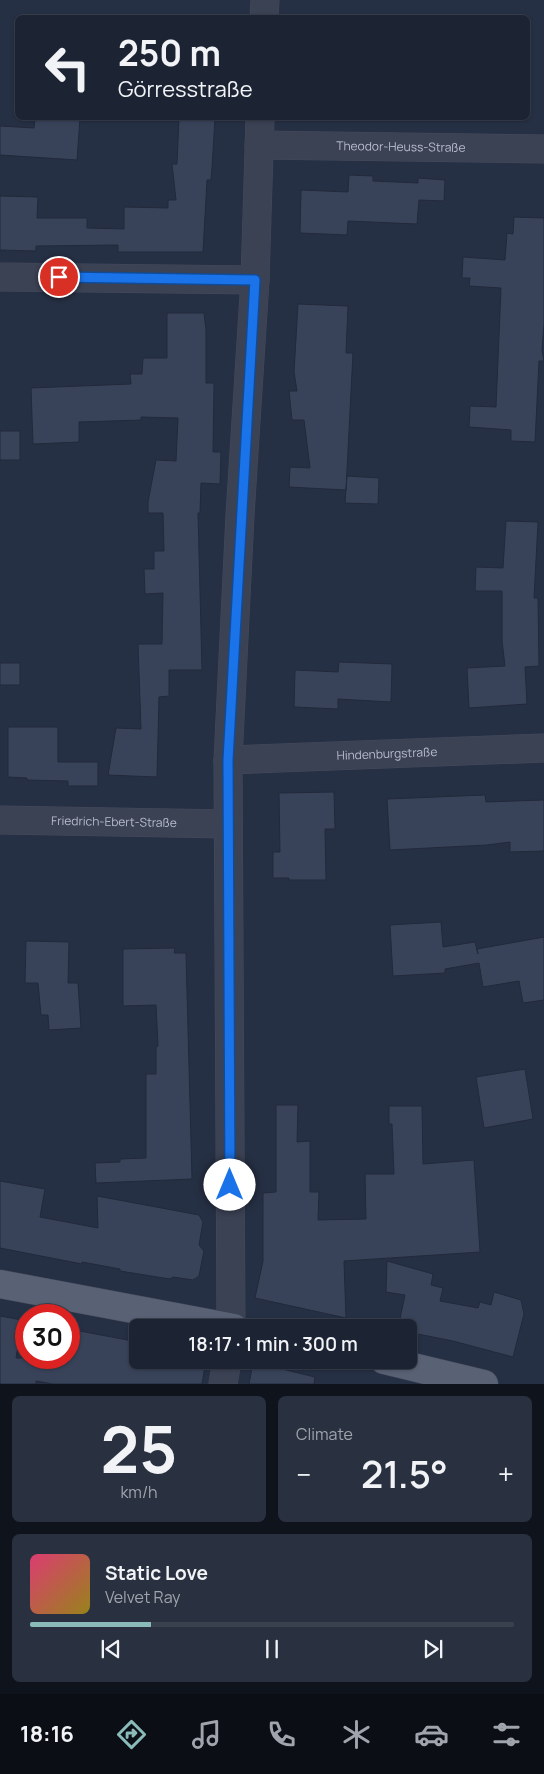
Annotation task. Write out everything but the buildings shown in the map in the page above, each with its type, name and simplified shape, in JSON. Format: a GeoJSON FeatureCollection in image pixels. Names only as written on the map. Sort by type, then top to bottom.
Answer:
{"type":"FeatureCollection","features":[{"type":"Feature","properties":{"kind":"main road"},"geometry":{"type":"LineString","coordinates":[[0,1284],[189,1319]]}},
{"type":"Feature","properties":{"kind":"main road"},"geometry":{"type":"LineString","coordinates":[[417,1368],[484,1384]]}},
{"type":"Feature","properties":{"kind":"street"},"geometry":{"type":"LineString","coordinates":[[264,15],[265,0]]}},
{"type":"Feature","properties":{"kind":"street"},"geometry":{"type":"LineString","coordinates":[[232,1319],[228,760],[255,280],[260,120]]}},
{"type":"Feature","properties":{"kind":"street","name":"Theodor-Heuss-Straße"},"geometry":{"type":"LineString","coordinates":[[259,145],[544,149]]}},
{"type":"Feature","properties":{"kind":"street"},"geometry":{"type":"LineString","coordinates":[[0,277],[255,280]]}},
{"type":"Feature","properties":{"kind":"street","name":"Hindenburgstraße"},"geometry":{"type":"LineString","coordinates":[[228,760],[544,748]]}},
{"type":"Feature","properties":{"kind":"street","name":"Friedrich-Ebert-Straße"},"geometry":{"type":"LineString","coordinates":[[0,820],[227,824]]}},
{"type":"Feature","properties":{"kind":"street"},"geometry":{"type":"LineString","coordinates":[[223,1384],[226,1369]]}},
{"type":"Feature","properties":{"kind":"route"},"geometry":{"type":"LineString","coordinates":[[59,277],[255,280],[240,515],[228,760],[230,1185]]}}]}
